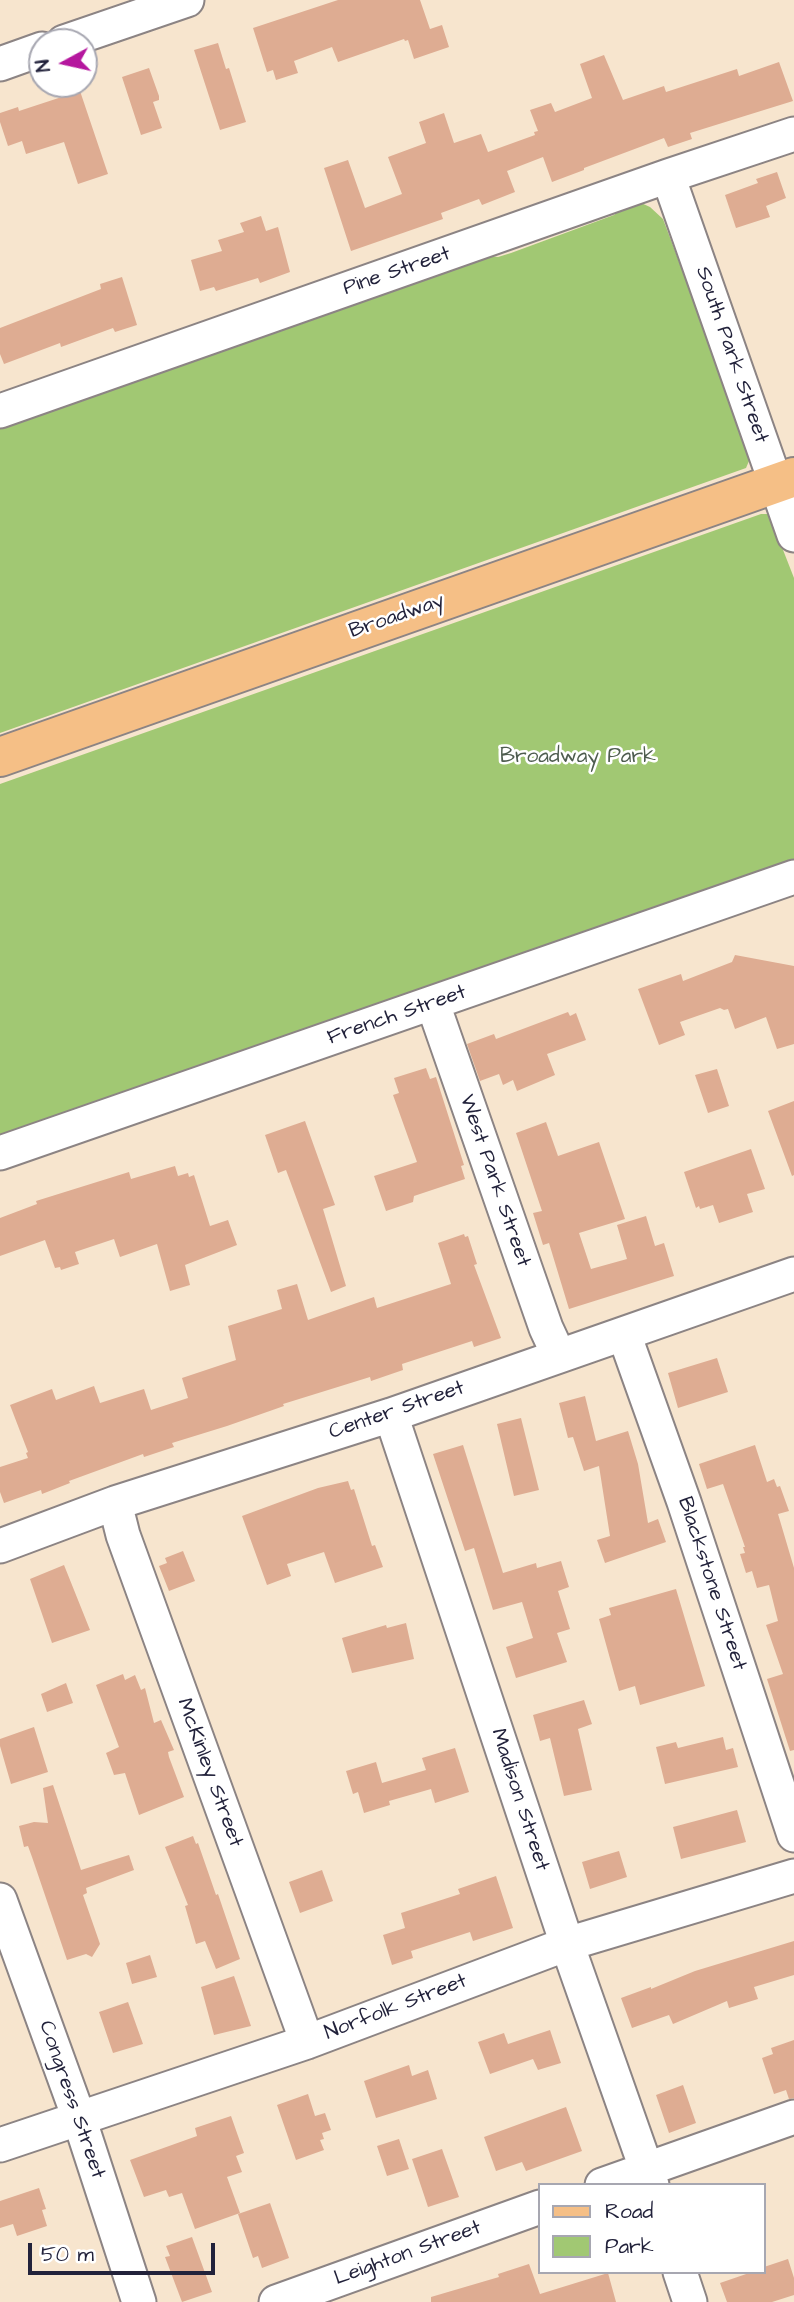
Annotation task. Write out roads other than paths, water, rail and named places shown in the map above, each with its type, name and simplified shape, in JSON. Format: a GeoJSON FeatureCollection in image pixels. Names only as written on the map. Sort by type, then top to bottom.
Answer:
{"type":"FeatureCollection","features":[{"type":"Feature","properties":{"kind":"main road","name":"Broadway"},"geometry":{"type":"LineString","coordinates":[[0,757],[784,480]]}},
{"type":"Feature","properties":{"kind":"street"},"geometry":{"type":"LineString","coordinates":[[98,30],[187,0]]}},
{"type":"Feature","properties":{"kind":"street"},"geometry":{"type":"LineString","coordinates":[[0,64],[28,55]]}},
{"type":"Feature","properties":{"kind":"street","name":"Pine Street"},"geometry":{"type":"LineString","coordinates":[[0,411],[794,134]]}},
{"type":"Feature","properties":{"kind":"street","name":"South Park Street"},"geometry":{"type":"LineString","coordinates":[[668,176],[784,480],[794,535]]}},
{"type":"Feature","properties":{"kind":"street","name":"French Street"},"geometry":{"type":"LineString","coordinates":[[0,1153],[794,877]]}},
{"type":"Feature","properties":{"kind":"street","name":"West Park Street"},"geometry":{"type":"LineString","coordinates":[[433,1004],[546,1328],[559,1356]]}},
{"type":"Feature","properties":{"kind":"street","name":"Center Street"},"geometry":{"type":"LineString","coordinates":[[0,1546],[115,1503],[391,1415],[794,1274]]}},
{"type":"Feature","properties":{"kind":"street","name":"Blackstone Street"},"geometry":{"type":"LineString","coordinates":[[624,1334],[688,1515],[794,1835]]}},
{"type":"Feature","properties":{"kind":"street","name":"Madison Street"},"geometry":{"type":"LineString","coordinates":[[391,1415],[567,1944],[649,2177]]}},
{"type":"Feature","properties":{"kind":"street","name":"McKinley Street"},"geometry":{"type":"LineString","coordinates":[[115,1503],[123,1535],[307,2042]]}},
{"type":"Feature","properties":{"kind":"street","name":"Norfolk Street"},"geometry":{"type":"LineString","coordinates":[[0,2146],[307,2042],[567,1944],[794,1877]]}},
{"type":"Feature","properties":{"kind":"street","name":"Congress Street"},"geometry":{"type":"LineString","coordinates":[[0,1900],[79,2118],[139,2302]]}},
{"type":"Feature","properties":{"kind":"street"},"geometry":{"type":"LineString","coordinates":[[613,2183],[649,2177],[794,2117]]}},
{"type":"Feature","properties":{"kind":"street","name":"Leighton Street"},"geometry":{"type":"LineString","coordinates":[[276,2302],[538,2208]]}},
{"type":"Feature","properties":{"kind":"street"},"geometry":{"type":"LineString","coordinates":[[681,2274],[690,2302]]}},
{"type":"Feature","properties":{"kind":"park label","name":"Broadway Park"},"geometry":{"type":"Point","coordinates":[578,758]}}]}
